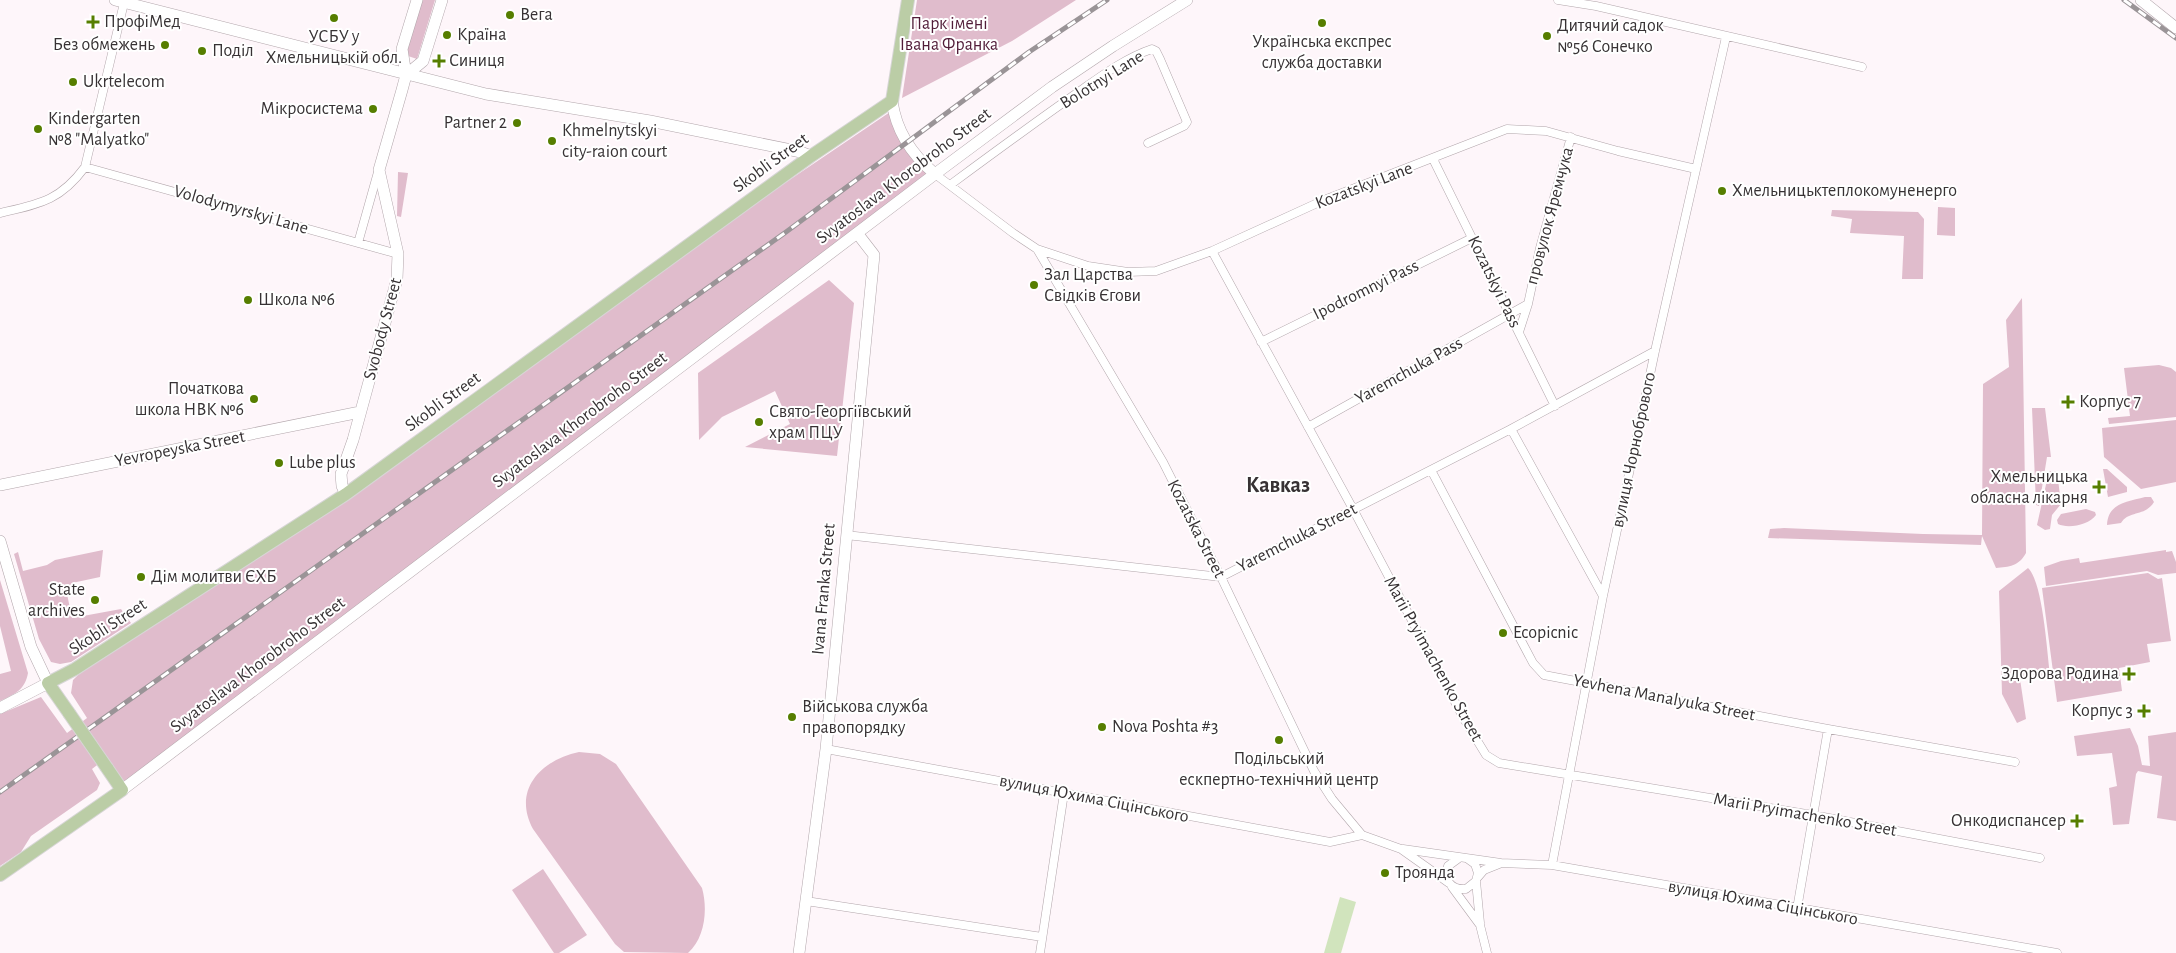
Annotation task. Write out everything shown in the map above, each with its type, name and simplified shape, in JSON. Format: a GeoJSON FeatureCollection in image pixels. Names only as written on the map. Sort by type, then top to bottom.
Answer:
{"type":"FeatureCollection","features":[{"type":"Feature","properties":{"kind":"main road","name":"Svobody Street"},"geometry":{"type":"LineString","coordinates":[[346,494],[342,486],[341,474],[396,287],[398,254],[379,170],[406,75],[402,49],[417,0]]}},
{"type":"Feature","properties":{"kind":"main road"},"geometry":{"type":"LineString","coordinates":[[406,75],[423,61],[442,0]]}},
{"type":"Feature","properties":{"kind":"main road"},"geometry":{"type":"LineString","coordinates":[[908,0],[892,101],[896,120],[910,148],[935,174]]}},
{"type":"Feature","properties":{"kind":"main road","name":"Svyatoslava Khorobroho Street"},"geometry":{"type":"LineString","coordinates":[[0,876],[122,790],[935,174],[1052,88],[1113,46],[1187,0]]}},
{"type":"Feature","properties":{"kind":"main road"},"geometry":{"type":"LineString","coordinates":[[2141,0],[2176,28]]}},
{"type":"Feature","properties":{"kind":"main road"},"geometry":{"type":"LineString","coordinates":[[121,1],[486,94],[650,121],[801,152],[811,156]]}},
{"type":"Feature","properties":{"kind":"main road","name":"Skobli Street"},"geometry":{"type":"LineString","coordinates":[[0,708],[75,669],[346,494],[811,156],[892,101]]}},
{"type":"Feature","properties":{"kind":"main road","name":"Ivana Franka Street"},"geometry":{"type":"LineString","coordinates":[[799,953],[826,749],[874,255],[856,233]]}},
{"type":"Feature","properties":{"kind":"main road","name":"Yevropeyska Street"},"geometry":{"type":"LineString","coordinates":[[0,486],[360,412]]}},
{"type":"Feature","properties":{"kind":"main road"},"geometry":{"type":"LineString","coordinates":[[0,541],[32,648],[48,682],[122,790]]}},
{"type":"Feature","properties":{"kind":"street"},"geometry":{"type":"LineString","coordinates":[[1558,0],[1596,6],[1862,68]]}},
{"type":"Feature","properties":{"kind":"street"},"geometry":{"type":"LineString","coordinates":[[0,213],[50,200],[73,184],[85,167],[121,1]]}},
{"type":"Feature","properties":{"kind":"street","name":"вулиця Чорнобрового"},"geometry":{"type":"LineString","coordinates":[[1552,865],[1603,596],[1655,351],[1726,37]]}},
{"type":"Feature","properties":{"kind":"street","name":"Bolotnyi Lane"},"geometry":{"type":"LineString","coordinates":[[950,185],[1029,126],[1099,78],[1132,58],[1152,49],[1156,51],[1160,59],[1187,122],[1184,126],[1148,143]]}},
{"type":"Feature","properties":{"kind":"street","name":"Kozatskyi Lane"},"geometry":{"type":"LineString","coordinates":[[1037,248],[1088,266],[1128,272],[1156,271],[1212,251],[1324,200],[1507,129],[1546,131],[1618,151],[1696,169]]}},
{"type":"Feature","properties":{"kind":"street","name":"провулок Яремчука"},"geometry":{"type":"LineString","coordinates":[[1510,314],[1528,304],[1540,248],[1571,137]]}},
{"type":"Feature","properties":{"kind":"street","name":"Kozatskyi Pass"},"geometry":{"type":"LineString","coordinates":[[1433,159],[1555,406]]}},
{"type":"Feature","properties":{"kind":"street","name":"Volodymyrskyi Lane"},"geometry":{"type":"LineString","coordinates":[[85,167],[398,254]]}},
{"type":"Feature","properties":{"kind":"street"},"geometry":{"type":"LineString","coordinates":[[358,243],[379,170]]}},
{"type":"Feature","properties":{"kind":"street","name":"Kozatska Street"},"geometry":{"type":"LineString","coordinates":[[935,174],[1013,233],[1037,248],[1163,462],[1221,577],[1314,771],[1332,799],[1362,835]]}},
{"type":"Feature","properties":{"kind":"street","name":"Ipodromnyi Pass"},"geometry":{"type":"LineString","coordinates":[[1261,342],[1472,238]]}},
{"type":"Feature","properties":{"kind":"street","name":"Marii Pryimachenko Street"},"geometry":{"type":"LineString","coordinates":[[1212,251],[1464,719],[1486,755],[1499,764],[1813,815],[2040,858]]}},
{"type":"Feature","properties":{"kind":"street"},"geometry":{"type":"LineString","coordinates":[[1519,332],[1528,304]]}},
{"type":"Feature","properties":{"kind":"street","name":"Yaremchuka Pass"},"geometry":{"type":"LineString","coordinates":[[1308,427],[1510,314]]}},
{"type":"Feature","properties":{"kind":"street","name":"Yaremchuka Street"},"geometry":{"type":"LineString","coordinates":[[846,535],[1221,577],[1511,429],[1655,351]]}},
{"type":"Feature","properties":{"kind":"street"},"geometry":{"type":"LineString","coordinates":[[1511,429],[1603,596]]}},
{"type":"Feature","properties":{"kind":"street","name":"Yevhena Manalyuka Street"},"geometry":{"type":"LineString","coordinates":[[1431,470],[1533,663],[1544,675],[1828,729],[2015,762]]}},
{"type":"Feature","properties":{"kind":"street"},"geometry":{"type":"LineString","coordinates":[[1797,909],[1828,729]]}},
{"type":"Feature","properties":{"kind":"street","name":"вулиця Юхима Сіцінського"},"geometry":{"type":"LineString","coordinates":[[826,749],[1330,842],[1362,835]]}},
{"type":"Feature","properties":{"kind":"street"},"geometry":{"type":"LineString","coordinates":[[1040,953],[1064,793]]}},
{"type":"Feature","properties":{"kind":"street"},"geometry":{"type":"LineString","coordinates":[[1362,835],[1401,849],[1468,859],[1477,868],[1480,925],[1487,953]]}},
{"type":"Feature","properties":{"kind":"street"},"geometry":{"type":"LineString","coordinates":[[1401,849],[1451,885],[1466,889],[1484,870],[1501,863]]}},
{"type":"Feature","properties":{"kind":"street"},"geometry":{"type":"LineString","coordinates":[[1459,858],[1448,866],[1446,875],[1480,925]]}},
{"type":"Feature","properties":{"kind":"street","name":"вулиця Юхима Сіцінського"},"geometry":{"type":"LineString","coordinates":[[1468,859],[1501,863],[1552,865],[2057,953]]}},
{"type":"Feature","properties":{"kind":"street"},"geometry":{"type":"LineString","coordinates":[[806,902],[1042,937]]}},
{"type":"Feature","properties":{"kind":"green space"},"geometry":{"type":"Polygon","coordinates":[[[422,0],[435,0],[417,59],[405,55],[422,0]]]}},
{"type":"Feature","properties":{"kind":"green space","name":"Парк імені Івана Франка"},"geometry":{"type":"Polygon","coordinates":[[[917,0],[1076,0],[1012,41],[902,98],[917,0]]]}},
{"type":"Feature","properties":{"kind":"green space"},"geometry":{"type":"Polygon","coordinates":[[[893,110],[928,173],[123,784],[105,759],[92,769],[100,783],[97,790],[31,836],[21,852],[0,866],[0,714],[41,697],[67,733],[87,718],[71,693],[73,680],[79,674],[377,479],[751,206],[893,110]]]}},
{"type":"Feature","properties":{"kind":"green space"},"geometry":{"type":"Polygon","coordinates":[[[398,172],[408,173],[401,217],[397,216],[398,172]]]}},
{"type":"Feature","properties":{"kind":"green space"},"geometry":{"type":"Polygon","coordinates":[[[1938,207],[1955,208],[1955,236],[1937,235],[1938,207]]]}},
{"type":"Feature","properties":{"kind":"green space"},"geometry":{"type":"Polygon","coordinates":[[[1832,210],[1918,212],[1924,219],[1923,279],[1902,279],[1904,236],[1850,233],[1852,219],[1831,216],[1832,210]]]}},
{"type":"Feature","properties":{"kind":"green space"},"geometry":{"type":"Polygon","coordinates":[[[829,280],[854,303],[837,456],[745,447],[790,424],[775,391],[722,417],[699,440],[698,373],[829,280]]]}},
{"type":"Feature","properties":{"kind":"green space"},"geometry":{"type":"Polygon","coordinates":[[[2022,298],[2026,553],[2020,561],[2009,566],[1996,568],[1982,536],[1981,545],[1768,538],[1770,529],[1784,528],[1982,535],[1983,384],[2009,367],[2006,320],[2022,298]]]}},
{"type":"Feature","properties":{"kind":"green space"},"geometry":{"type":"Polygon","coordinates":[[[2159,365],[2171,368],[2176,372],[2176,417],[2109,424],[2108,418],[2130,416],[2124,368],[2159,365]]]}},
{"type":"Feature","properties":{"kind":"green space"},"geometry":{"type":"Polygon","coordinates":[[[2032,408],[2045,408],[2051,457],[2047,457],[2039,506],[2036,505],[2032,408]]]}},
{"type":"Feature","properties":{"kind":"green space"},"geometry":{"type":"Polygon","coordinates":[[[2176,420],[2176,482],[2141,489],[2104,457],[2102,428],[2176,420]]]}},
{"type":"Feature","properties":{"kind":"green space"},"geometry":{"type":"Polygon","coordinates":[[[2103,469],[2107,469],[2127,487],[2127,492],[2108,497],[2103,469]]]}},
{"type":"Feature","properties":{"kind":"green space"},"geometry":{"type":"Polygon","coordinates":[[[2049,471],[2057,471],[2061,504],[2052,515],[2050,529],[2045,530],[2037,525],[2049,471]]]}},
{"type":"Feature","properties":{"kind":"green space"},"geometry":{"type":"Polygon","coordinates":[[[2151,497],[2154,502],[2146,510],[2128,516],[2121,523],[2107,525],[2108,518],[2115,508],[2125,502],[2151,497]]]}},
{"type":"Feature","properties":{"kind":"green space"},"geometry":{"type":"Polygon","coordinates":[[[2086,509],[2095,512],[2096,515],[2084,524],[2067,526],[2058,524],[2057,520],[2061,514],[2086,509]]]}},
{"type":"Feature","properties":{"kind":"green space"},"geometry":{"type":"Polygon","coordinates":[[[103,550],[100,577],[72,583],[74,592],[67,594],[72,618],[121,609],[131,623],[71,662],[60,664],[51,662],[39,639],[14,554],[18,552],[23,571],[47,565],[55,560],[103,550]]]}},
{"type":"Feature","properties":{"kind":"green space"},"geometry":{"type":"Polygon","coordinates":[[[2166,550],[2166,552],[2172,551],[2176,562],[2176,573],[2158,575],[2147,571],[2046,586],[2044,567],[2061,561],[2079,558],[2080,563],[2166,550]]]}},
{"type":"Feature","properties":{"kind":"green space"},"geometry":{"type":"Polygon","coordinates":[[[2028,568],[2033,576],[2041,602],[2050,675],[2020,679],[2026,719],[2017,723],[2002,694],[1999,591],[2028,568]]]}},
{"type":"Feature","properties":{"kind":"green space"},"geometry":{"type":"Polygon","coordinates":[[[2148,573],[2158,579],[2162,578],[2171,641],[2147,644],[2150,662],[2119,668],[2122,691],[2057,702],[2042,588],[2148,573]]]}},
{"type":"Feature","properties":{"kind":"green space"},"geometry":{"type":"Polygon","coordinates":[[[0,580],[28,673],[24,684],[15,694],[0,701],[0,674],[11,671],[0,626],[0,580]]]}},
{"type":"Feature","properties":{"kind":"green space"},"geometry":{"type":"Polygon","coordinates":[[[2130,728],[2138,746],[2142,765],[2150,766],[2148,736],[2176,732],[2176,821],[2157,818],[2162,776],[2138,771],[2129,824],[2113,825],[2109,788],[2117,786],[2112,753],[2077,756],[2074,736],[2130,728]]]}},
{"type":"Feature","properties":{"kind":"green space"},"geometry":{"type":"Polygon","coordinates":[[[579,752],[600,754],[616,764],[702,888],[705,905],[704,923],[694,947],[688,953],[624,952],[615,944],[533,829],[527,815],[526,802],[528,790],[534,779],[553,762],[579,752]]]}},
{"type":"Feature","properties":{"kind":"green space"},"geometry":{"type":"Polygon","coordinates":[[[543,869],[587,935],[559,953],[554,953],[512,890],[543,869]]]}},
{"type":"Feature","properties":{"kind":"shaded area"},"geometry":{"type":"Polygon","coordinates":[[[1340,897],[1356,902],[1341,953],[1324,953],[1340,897]]]}},
{"type":"Feature","properties":{"kind":"railway"},"geometry":{"type":"LineString","coordinates":[[0,792],[786,232],[1029,52],[1107,0]]}},
{"type":"Feature","properties":{"kind":"railway"},"geometry":{"type":"LineString","coordinates":[[2124,0],[2176,38]]}},
{"type":"Feature","properties":{"kind":"place","name":"Вега"},"geometry":{"type":"Point","coordinates":[510,15]}},
{"type":"Feature","properties":{"kind":"place","name":"УСБУ у Хмельницькій обл."},"geometry":{"type":"Point","coordinates":[334,18]}},
{"type":"Feature","properties":{"kind":"place","name":"ПрофіМед"},"geometry":{"type":"Point","coordinates":[93,22]}},
{"type":"Feature","properties":{"kind":"place","name":"Українська експрес служба доставки"},"geometry":{"type":"Point","coordinates":[1322,23]}},
{"type":"Feature","properties":{"kind":"place","name":"Країна"},"geometry":{"type":"Point","coordinates":[447,35]}},
{"type":"Feature","properties":{"kind":"place","name":"Дитячий садок №56 Сонечко"},"geometry":{"type":"Point","coordinates":[1547,36]}},
{"type":"Feature","properties":{"kind":"place","name":"Без обмежень"},"geometry":{"type":"Point","coordinates":[165,45]}},
{"type":"Feature","properties":{"kind":"place","name":"Поділ"},"geometry":{"type":"Point","coordinates":[202,51]}},
{"type":"Feature","properties":{"kind":"place","name":"Синиця"},"geometry":{"type":"Point","coordinates":[439,61]}},
{"type":"Feature","properties":{"kind":"place","name":"Ukrtelecom"},"geometry":{"type":"Point","coordinates":[73,82]}},
{"type":"Feature","properties":{"kind":"place","name":"Мікросистема"},"geometry":{"type":"Point","coordinates":[373,109]}},
{"type":"Feature","properties":{"kind":"place","name":"Partner 2"},"geometry":{"type":"Point","coordinates":[517,123]}},
{"type":"Feature","properties":{"kind":"place","name":"Kindergarten №8 \"Malyatko\""},"geometry":{"type":"Point","coordinates":[38,129]}},
{"type":"Feature","properties":{"kind":"place","name":"Khmelnytskyi city-raion court"},"geometry":{"type":"Point","coordinates":[552,141]}},
{"type":"Feature","properties":{"kind":"place","name":"Хмельницьктеплокомуненерго"},"geometry":{"type":"Point","coordinates":[1722,191]}},
{"type":"Feature","properties":{"kind":"place","name":"Зал Царства Свідків Єгови"},"geometry":{"type":"Point","coordinates":[1034,285]}},
{"type":"Feature","properties":{"kind":"place","name":"Школа №6"},"geometry":{"type":"Point","coordinates":[248,300]}},
{"type":"Feature","properties":{"kind":"place","name":"Початкова школа НВК №6"},"geometry":{"type":"Point","coordinates":[254,399]}},
{"type":"Feature","properties":{"kind":"place","name":"Корпус 7"},"geometry":{"type":"Point","coordinates":[2068,402]}},
{"type":"Feature","properties":{"kind":"place","name":"Свято-Георгіївський храм ПЦУ"},"geometry":{"type":"Point","coordinates":[759,422]}},
{"type":"Feature","properties":{"kind":"place","name":"Lube plus"},"geometry":{"type":"Point","coordinates":[279,463]}},
{"type":"Feature","properties":{"kind":"place","name":"Хмельницька обласна лікарня"},"geometry":{"type":"Point","coordinates":[2099,487]}},
{"type":"Feature","properties":{"kind":"place","name":"Дім молитви ЄХБ"},"geometry":{"type":"Point","coordinates":[141,577]}},
{"type":"Feature","properties":{"kind":"place","name":"State archives"},"geometry":{"type":"Point","coordinates":[95,600]}},
{"type":"Feature","properties":{"kind":"place","name":"Ecopicnic"},"geometry":{"type":"Point","coordinates":[1503,633]}},
{"type":"Feature","properties":{"kind":"place","name":"Здорова Родина"},"geometry":{"type":"Point","coordinates":[2129,674]}},
{"type":"Feature","properties":{"kind":"place","name":"Корпус 3"},"geometry":{"type":"Point","coordinates":[2144,711]}},
{"type":"Feature","properties":{"kind":"place","name":"Військова служба правопорядку"},"geometry":{"type":"Point","coordinates":[792,717]}},
{"type":"Feature","properties":{"kind":"place","name":"Nova Poshta #3"},"geometry":{"type":"Point","coordinates":[1102,727]}},
{"type":"Feature","properties":{"kind":"place","name":"Подільський ескпертно-технічний центр"},"geometry":{"type":"Point","coordinates":[1279,740]}},
{"type":"Feature","properties":{"kind":"place","name":"Онкодиспансер"},"geometry":{"type":"Point","coordinates":[2077,821]}},
{"type":"Feature","properties":{"kind":"place","name":"Троянда"},"geometry":{"type":"Point","coordinates":[1385,873]}},
{"type":"Feature","properties":{"kind":"district","name":"Кавказ"},"geometry":{"type":"Point","coordinates":[1278,485]}}]}
